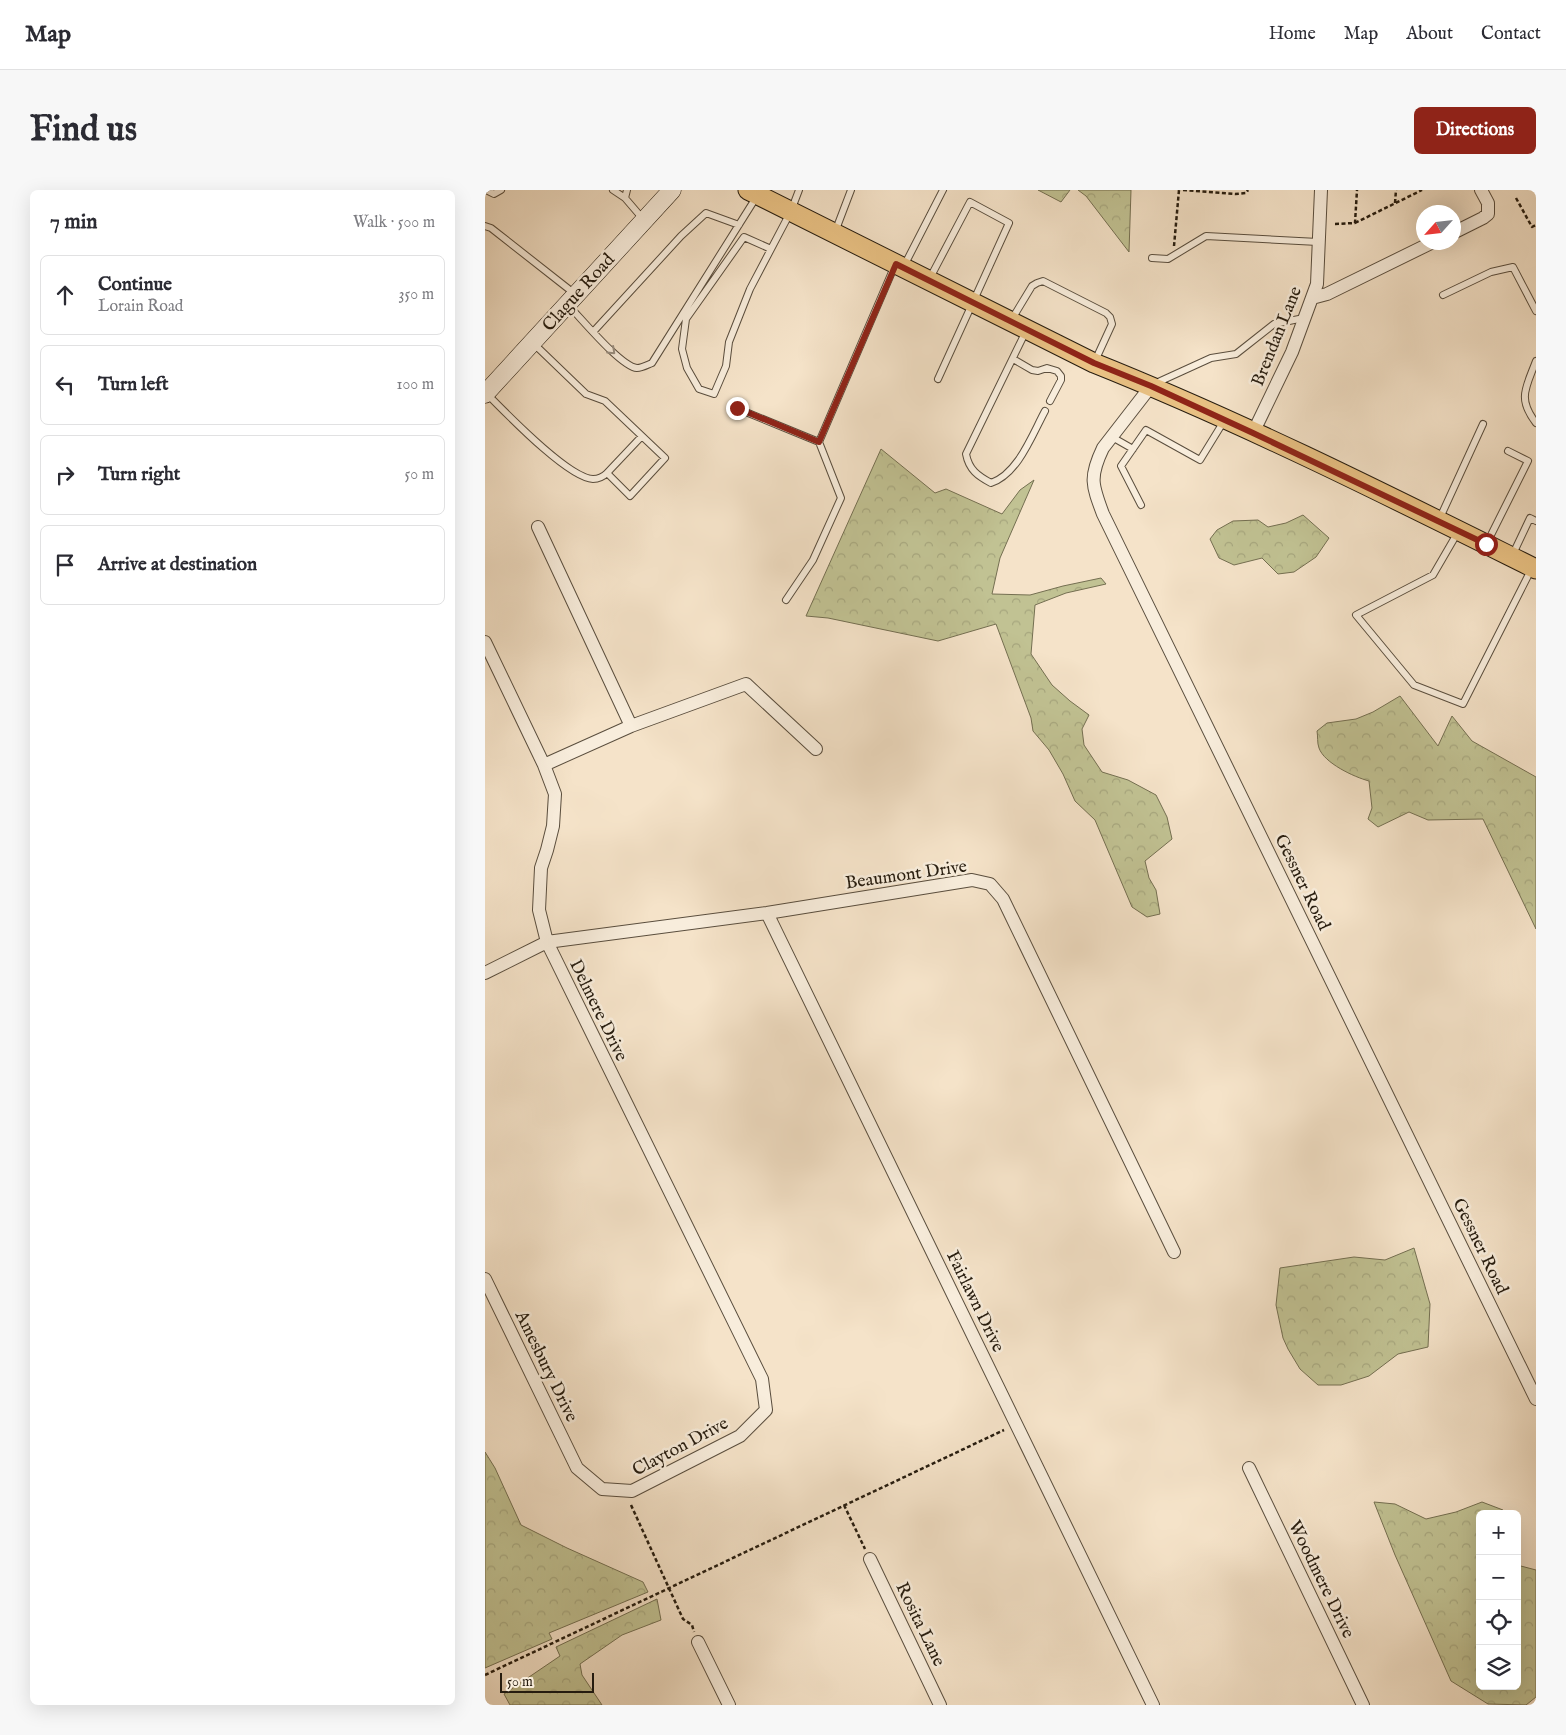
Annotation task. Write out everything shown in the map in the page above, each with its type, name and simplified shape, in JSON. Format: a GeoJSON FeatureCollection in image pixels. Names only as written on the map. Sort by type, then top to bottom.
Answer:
{"type":"FeatureCollection","features":[{"type":"Feature","properties":{"kind":"main road","name":"Clague Road"},"geometry":{"type":"LineString","coordinates":[[485,394],[672,190]]}},
{"type":"Feature","properties":{"kind":"main road"},"geometry":{"type":"LineString","coordinates":[[753,192],[1094,363],[1151,386],[1253,433],[1534,568]]}},
{"type":"Feature","properties":{"kind":"street","name":"Brendan Lane"},"geometry":{"type":"LineString","coordinates":[[1253,433],[1293,352],[1317,284],[1321,190]]}},
{"type":"Feature","properties":{"kind":"street"},"geometry":{"type":"LineString","coordinates":[[1461,229],[1488,214],[1488,203],[1481,190]]}},
{"type":"Feature","properties":{"kind":"street"},"geometry":{"type":"LineString","coordinates":[[1312,298],[1327,294],[1417,250]]}},
{"type":"Feature","properties":{"kind":"street","name":"Gessner Road"},"geometry":{"type":"LineString","coordinates":[[1151,386],[1103,448],[1094,470],[1094,485],[1103,514],[1536,1399]]}},
{"type":"Feature","properties":{"kind":"street"},"geometry":{"type":"LineString","coordinates":[[538,527],[631,726]]}},
{"type":"Feature","properties":{"kind":"street","name":"Delmere Drive"},"geometry":{"type":"LineString","coordinates":[[485,642],[544,765],[555,794],[553,826],[541,868],[539,910],[547,942],[762,1379]]}},
{"type":"Feature","properties":{"kind":"street"},"geometry":{"type":"LineString","coordinates":[[544,765],[631,726],[746,684],[816,748]]}},
{"type":"Feature","properties":{"kind":"street","name":"Beaumont Drive"},"geometry":{"type":"LineString","coordinates":[[485,973],[547,942],[767,913],[972,880],[990,884],[1003,900],[1174,1252]]}},
{"type":"Feature","properties":{"kind":"street","name":"Fairlawn Drive"},"geometry":{"type":"LineString","coordinates":[[767,913],[1153,1705]]}},
{"type":"Feature","properties":{"kind":"street","name":"Amesbury Drive"},"geometry":{"type":"LineString","coordinates":[[485,1279],[577,1468]]}},
{"type":"Feature","properties":{"kind":"street","name":"Clayton Drive"},"geometry":{"type":"LineString","coordinates":[[577,1468],[602,1489],[632,1491],[740,1436],[766,1410],[762,1379]]}},
{"type":"Feature","properties":{"kind":"street","name":"Woodmere Drive"},"geometry":{"type":"LineString","coordinates":[[1249,1468],[1363,1705]]}},
{"type":"Feature","properties":{"kind":"street","name":"Rosita Lane"},"geometry":{"type":"LineString","coordinates":[[870,1559],[941,1705]]}},
{"type":"Feature","properties":{"kind":"street"},"geometry":{"type":"LineString","coordinates":[[698,1642],[729,1705]]}},
{"type":"Feature","properties":{"kind":"lane"},"geometry":{"type":"LineString","coordinates":[[486,190],[494,194],[501,190]]}},
{"type":"Feature","properties":{"kind":"lane"},"geometry":{"type":"LineString","coordinates":[[613,190],[625,198],[644,220]]}},
{"type":"Feature","properties":{"kind":"lane"},"geometry":{"type":"LineString","coordinates":[[625,198],[627,190]]}},
{"type":"Feature","properties":{"kind":"lane"},"geometry":{"type":"LineString","coordinates":[[771,249],[744,238],[686,319],[682,348],[687,368],[699,389],[714,394],[726,366],[729,342],[750,289],[791,211],[799,190]]}},
{"type":"Feature","properties":{"kind":"lane"},"geometry":{"type":"LineString","coordinates":[[834,233],[851,190]]}},
{"type":"Feature","properties":{"kind":"lane"},"geometry":{"type":"LineString","coordinates":[[819,442],[900,266],[943,190]]}},
{"type":"Feature","properties":{"kind":"lane"},"geometry":{"type":"LineString","coordinates":[[485,226],[491,228],[572,299],[593,332],[624,362],[635,368],[642,368],[651,363],[739,225],[753,192]]}},
{"type":"Feature","properties":{"kind":"lane"},"geometry":{"type":"LineString","coordinates":[[929,280],[970,202],[1009,224],[938,379]]}},
{"type":"Feature","properties":{"kind":"lane"},"geometry":{"type":"LineString","coordinates":[[593,332],[681,236],[706,213],[739,225]]}},
{"type":"Feature","properties":{"kind":"lane"},"geometry":{"type":"LineString","coordinates":[[1152,258],[1168,259],[1206,236],[1318,242]]}},
{"type":"Feature","properties":{"kind":"lane"},"geometry":{"type":"LineString","coordinates":[[1443,295],[1491,272],[1513,267],[1536,311]]}},
{"type":"Feature","properties":{"kind":"lane"},"geometry":{"type":"LineString","coordinates":[[1045,411],[1013,469],[1001,480],[991,483],[976,476],[968,464],[966,454],[1013,359],[1019,326],[1032,286],[1037,282],[1043,281],[1106,313],[1110,317],[1111,324],[1094,363]]}},
{"type":"Feature","properties":{"kind":"lane"},"geometry":{"type":"LineString","coordinates":[[1151,386],[1211,358],[1236,354],[1274,324],[1304,318]]}},
{"type":"Feature","properties":{"kind":"lane"},"geometry":{"type":"LineString","coordinates":[[532,342],[586,394],[605,401],[665,458],[630,496],[607,473]]}},
{"type":"Feature","properties":{"kind":"lane"},"geometry":{"type":"LineString","coordinates":[[1013,359],[1033,370],[1038,371],[1047,368],[1057,371],[1061,376],[1061,380],[1050,401]]}},
{"type":"Feature","properties":{"kind":"lane"},"geometry":{"type":"LineString","coordinates":[[1536,361],[1524,392],[1527,411],[1536,423]]}},
{"type":"Feature","properties":{"kind":"lane"},"geometry":{"type":"LineString","coordinates":[[485,394],[537,443],[576,472],[592,479],[603,477],[642,436]]}},
{"type":"Feature","properties":{"kind":"lane"},"geometry":{"type":"LineString","coordinates":[[737,408],[819,442],[841,498],[813,560],[786,600]]}},
{"type":"Feature","properties":{"kind":"lane"},"geometry":{"type":"LineString","coordinates":[[1141,505],[1121,466],[1146,430],[1200,460],[1224,420]]}},
{"type":"Feature","properties":{"kind":"lane"},"geometry":{"type":"LineString","coordinates":[[1439,521],[1483,424]]}},
{"type":"Feature","properties":{"kind":"lane"},"geometry":{"type":"LineString","coordinates":[[1112,437],[1133,449]]}},
{"type":"Feature","properties":{"kind":"lane"},"geometry":{"type":"LineString","coordinates":[[1486,544],[1528,461],[1508,450]]}},
{"type":"Feature","properties":{"kind":"lane"},"geometry":{"type":"LineString","coordinates":[[1511,557],[1531,518],[1536,521]]}},
{"type":"Feature","properties":{"kind":"lane"},"geometry":{"type":"LineString","coordinates":[[1459,531],[1433,575],[1356,615],[1413,685],[1463,704],[1534,568]]}},
{"type":"Feature","properties":{"kind":"path"},"geometry":{"type":"LineString","coordinates":[[1173,256],[1181,190],[1235,194],[1246,193],[1248,190]]}},
{"type":"Feature","properties":{"kind":"path"},"geometry":{"type":"LineString","coordinates":[[1355,223],[1357,190]]}},
{"type":"Feature","properties":{"kind":"path"},"geometry":{"type":"LineString","coordinates":[[1395,203],[1396,190]]}},
{"type":"Feature","properties":{"kind":"path"},"geometry":{"type":"LineString","coordinates":[[1335,224],[1355,223],[1422,190]]}},
{"type":"Feature","properties":{"kind":"path"},"geometry":{"type":"LineString","coordinates":[[1516,198],[1532,226],[1536,225]]}},
{"type":"Feature","properties":{"kind":"path"},"geometry":{"type":"LineString","coordinates":[[485,1675],[1004,1430]]}},
{"type":"Feature","properties":{"kind":"path"},"geometry":{"type":"LineString","coordinates":[[631,1505],[683,1618],[691,1625],[698,1642]]}},
{"type":"Feature","properties":{"kind":"path"},"geometry":{"type":"LineString","coordinates":[[844,1505],[870,1559]]}},
{"type":"Feature","properties":{"kind":"green space"},"geometry":{"type":"Polygon","coordinates":[[[1038,190],[1070,190],[1061,202],[1038,190]]]}},
{"type":"Feature","properties":{"kind":"green space"},"geometry":{"type":"Polygon","coordinates":[[[1078,190],[1131,190],[1129,252],[1086,196],[1078,190]]]}},
{"type":"Feature","properties":{"kind":"green space"},"geometry":{"type":"Polygon","coordinates":[[[881,449],[935,493],[946,489],[1002,514],[1020,490],[1034,480],[1000,558],[992,594],[1030,595],[1101,578],[1106,584],[1066,593],[1035,605],[1031,654],[1052,685],[1089,715],[1082,729],[1084,745],[1102,772],[1128,780],[1156,795],[1167,817],[1172,839],[1145,861],[1149,878],[1156,890],[1160,914],[1147,917],[1132,907],[1095,820],[1075,801],[1063,774],[1049,750],[1033,731],[1031,718],[996,624],[938,641],[828,618],[806,616],[881,449]]]}},
{"type":"Feature","properties":{"kind":"green space"},"geometry":{"type":"Polygon","coordinates":[[[1303,515],[1329,538],[1316,557],[1294,572],[1278,574],[1262,558],[1234,565],[1219,558],[1210,539],[1217,530],[1233,521],[1258,520],[1268,527],[1286,523],[1303,515]]]}},
{"type":"Feature","properties":{"kind":"green space"},"geometry":{"type":"Polygon","coordinates":[[[1400,696],[1438,746],[1452,716],[1472,741],[1536,777],[1536,929],[1483,819],[1428,820],[1409,812],[1378,827],[1368,819],[1372,808],[1369,781],[1340,769],[1322,754],[1318,746],[1317,731],[1327,723],[1356,719],[1373,712],[1400,696]]]}},
{"type":"Feature","properties":{"kind":"green space"},"geometry":{"type":"Polygon","coordinates":[[[1414,1248],[1430,1304],[1428,1347],[1398,1354],[1369,1376],[1341,1385],[1318,1385],[1300,1369],[1283,1338],[1276,1305],[1280,1268],[1354,1257],[1385,1260],[1414,1248]]]}},
{"type":"Feature","properties":{"kind":"green space"},"geometry":{"type":"Polygon","coordinates":[[[485,1452],[495,1468],[521,1525],[643,1582],[648,1592],[549,1633],[552,1639],[485,1668],[485,1452]]]}},
{"type":"Feature","properties":{"kind":"green space"},"geometry":{"type":"Polygon","coordinates":[[[1374,1502],[1395,1504],[1426,1519],[1456,1512],[1482,1502],[1503,1510],[1476,1510],[1476,1690],[1521,1690],[1521,1566],[1536,1570],[1536,1697],[1526,1705],[1488,1704],[1451,1681],[1395,1555],[1374,1502]]]}},
{"type":"Feature","properties":{"kind":"green space"},"geometry":{"type":"Polygon","coordinates":[[[657,1599],[661,1620],[622,1635],[580,1664],[582,1675],[602,1705],[510,1705],[504,1694],[560,1656],[556,1647],[657,1599]]]}},
{"type":"Feature","properties":{"kind":"route"},"geometry":{"type":"LineString","coordinates":[[737,408],[819,442],[896,264],[1094,363],[1151,386],[1253,433],[1486,544]]}}]}
